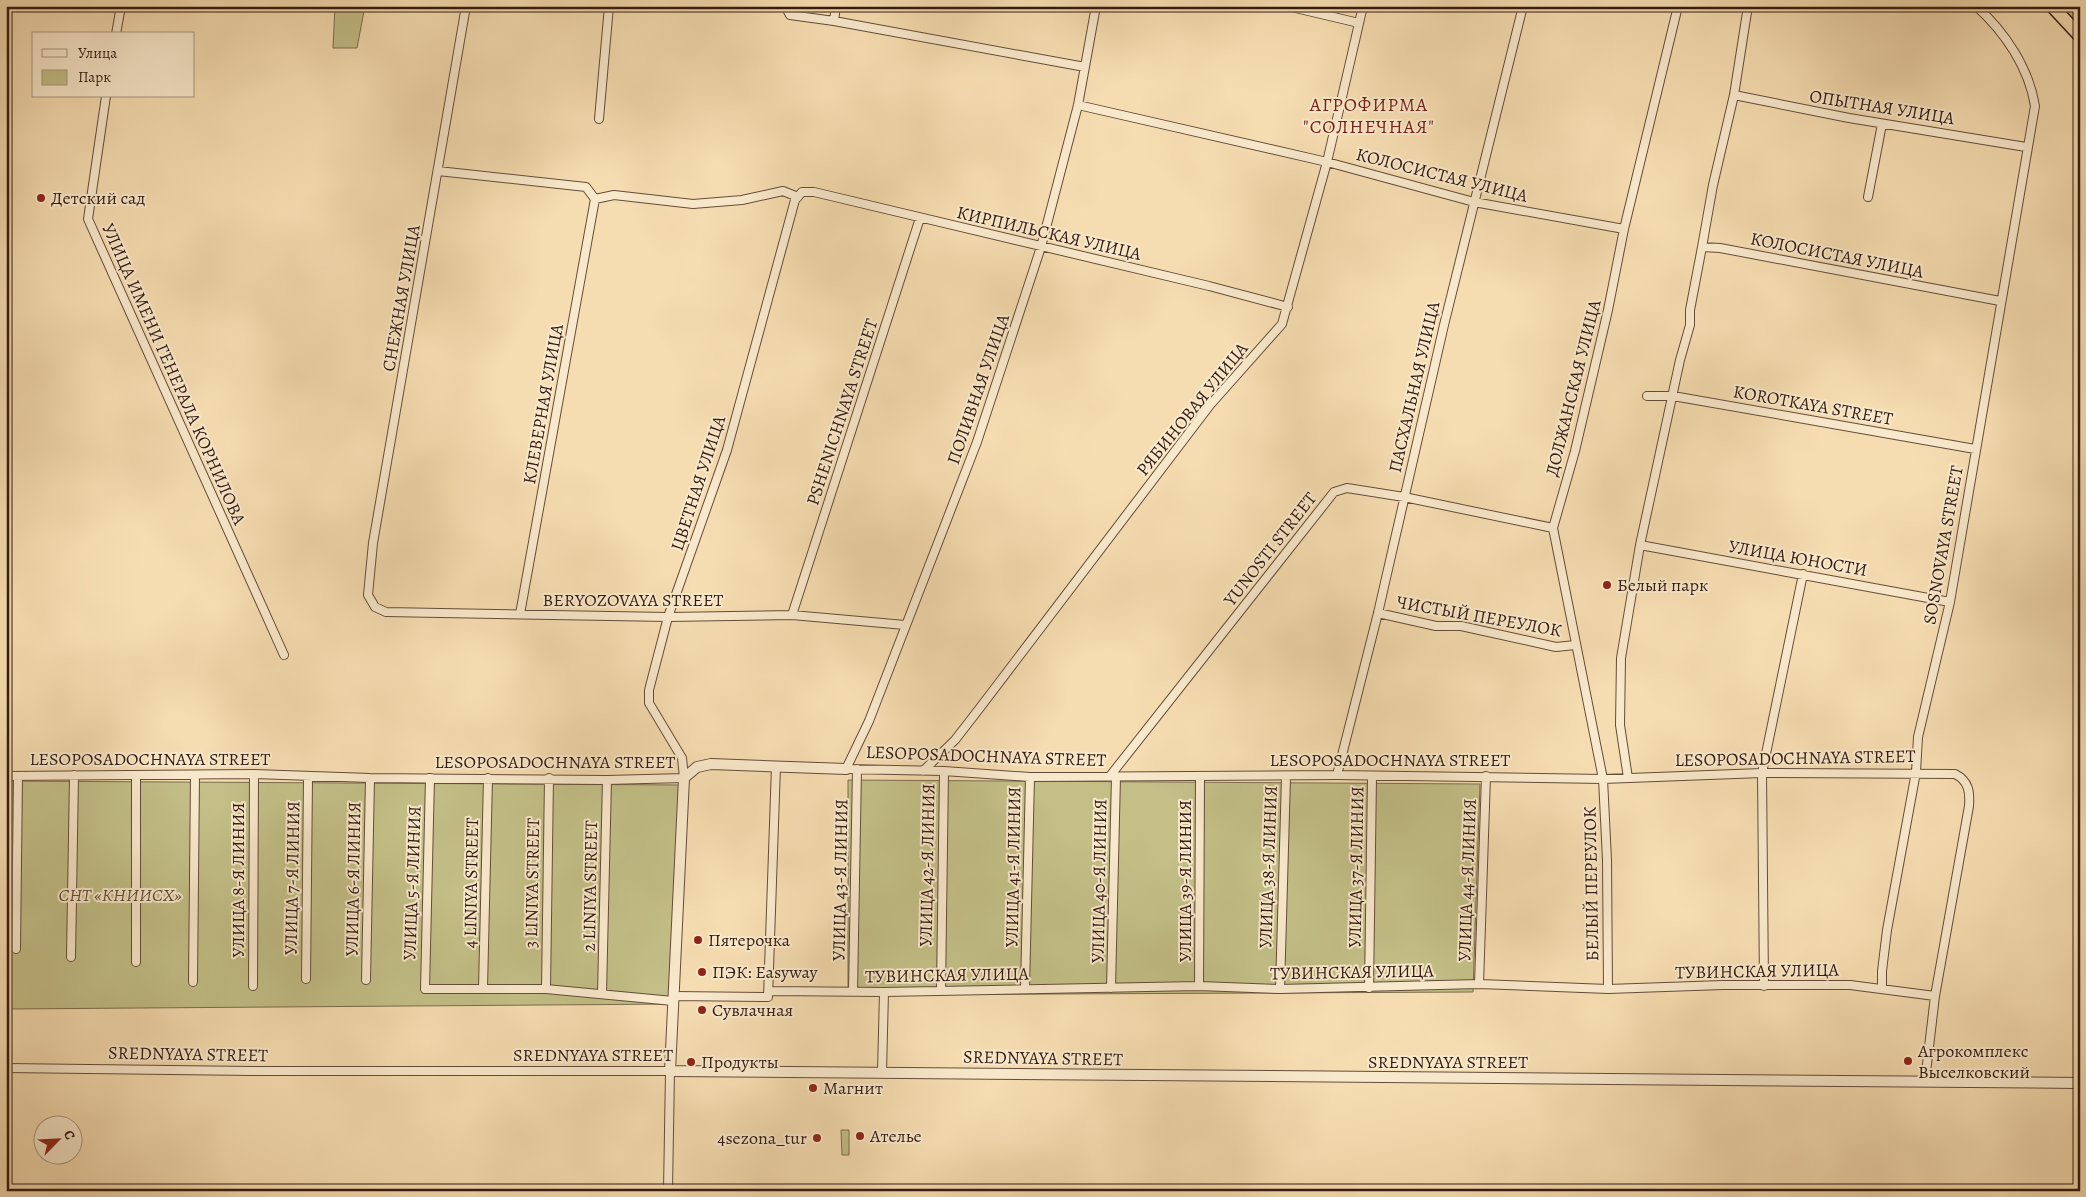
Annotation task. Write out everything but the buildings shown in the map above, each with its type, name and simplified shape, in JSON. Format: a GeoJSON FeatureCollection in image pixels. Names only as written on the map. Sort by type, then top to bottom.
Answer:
{"type":"FeatureCollection","features":[{"type":"Feature","properties":{"kind":"highway"},"geometry":{"type":"LineString","coordinates":[[2052,6],[2080,36]]}},
{"type":"Feature","properties":{"kind":"street"},"geometry":{"type":"LineString","coordinates":[[116,32],[121,6]]}},
{"type":"Feature","properties":{"kind":"street","name":"СНЕЖНАЯ УЛИЦА"},"geometry":{"type":"LineString","coordinates":[[368,595],[373,543],[466,6]]}},
{"type":"Feature","properties":{"kind":"street"},"geometry":{"type":"LineString","coordinates":[[599,119],[609,6]]}},
{"type":"Feature","properties":{"kind":"street"},"geometry":{"type":"LineString","coordinates":[[785,6],[790,15],[834,21],[1085,67]]}},
{"type":"Feature","properties":{"kind":"street"},"geometry":{"type":"LineString","coordinates":[[834,21],[836,6]]}},
{"type":"Feature","properties":{"kind":"street","name":"ПОЛИВНАЯ УЛИЦА"},"geometry":{"type":"LineString","coordinates":[[852,769],[905,624],[940,541],[977,442],[1041,247],[1078,105],[1096,6]]}},
{"type":"Feature","properties":{"kind":"street"},"geometry":{"type":"LineString","coordinates":[[1287,6],[1359,23]]}},
{"type":"Feature","properties":{"kind":"street","name":"РЯБИНОВАЯ УЛИЦА"},"geometry":{"type":"LineString","coordinates":[[923,771],[955,740],[1210,406],[1282,324],[1327,162],[1363,6]]}},
{"type":"Feature","properties":{"kind":"street","name":"ПАСХАЛЬНАЯ УЛИЦА"},"geometry":{"type":"LineString","coordinates":[[1337,775],[1378,613],[1474,202],[1523,6]]}},
{"type":"Feature","properties":{"kind":"street","name":"ДОЛЖАНСКАЯ УЛИЦА"},"geometry":{"type":"LineString","coordinates":[[1604,779],[1575,646],[1553,528],[1581,423],[1608,310],[1624,229],[1678,6]]}},
{"type":"Feature","properties":{"kind":"street"},"geometry":{"type":"LineString","coordinates":[[1628,778],[1620,725],[1620,658],[1640,545],[1690,325],[1690,310],[1713,185],[1734,95],[1748,6]]}},
{"type":"Feature","properties":{"kind":"street","name":"SOSNOVAYA STREET"},"geometry":{"type":"LineString","coordinates":[[1882,989],[1882,971],[1887,930],[1916,772],[1918,737],[1950,602],[2026,147],[2035,106],[2029,80],[2008,42],[1976,6]]}},
{"type":"Feature","properties":{"kind":"street","name":"ОПЫТНАЯ УЛИЦА"},"geometry":{"type":"LineString","coordinates":[[1734,95],[1882,124],[2026,147]]}},
{"type":"Feature","properties":{"kind":"street","name":"УЛИЦА ИМЕНИ ГЕНЕРАЛА КОРНИЛОВА"},"geometry":{"type":"LineString","coordinates":[[106,98],[88,219],[284,655]]}},
{"type":"Feature","properties":{"kind":"street","name":"КОЛОСИСТАЯ УЛИЦА"},"geometry":{"type":"LineString","coordinates":[[1078,105],[1327,162],[1474,202],[1624,229]]}},
{"type":"Feature","properties":{"kind":"street"},"geometry":{"type":"LineString","coordinates":[[1868,197],[1882,124]]}},
{"type":"Feature","properties":{"kind":"street"},"geometry":{"type":"LineString","coordinates":[[438,171],[586,187],[594,199]]}},
{"type":"Feature","properties":{"kind":"street","name":"КИРПИЛЬСКАЯ УЛИЦА"},"geometry":{"type":"LineString","coordinates":[[594,199],[614,195],[693,204],[742,200],[783,191],[800,195],[814,192],[1209,286],[1288,307]]}},
{"type":"Feature","properties":{"kind":"street","name":"ЦВЕТНАЯ УЛИЦА"},"geometry":{"type":"LineString","coordinates":[[684,778],[682,758],[649,703],[649,690],[668,617],[727,450],[800,195]]}},
{"type":"Feature","properties":{"kind":"street","name":"КЛЕВЕРНАЯ УЛИЦА"},"geometry":{"type":"LineString","coordinates":[[520,614],[594,199]]}},
{"type":"Feature","properties":{"kind":"street","name":"PSHENICHNAYA STREET"},"geometry":{"type":"LineString","coordinates":[[792,615],[920,218]]}},
{"type":"Feature","properties":{"kind":"street","name":"КОЛОСИСТАЯ УЛИЦА"},"geometry":{"type":"LineString","coordinates":[[1702,247],[1720,248],[2000,301]]}},
{"type":"Feature","properties":{"kind":"street","name":"KOROTKAYA STREET"},"geometry":{"type":"LineString","coordinates":[[1646,396],[1673,396],[1975,449]]}},
{"type":"Feature","properties":{"kind":"street","name":"YUNOSTI STREET"},"geometry":{"type":"LineString","coordinates":[[1113,776],[1334,492],[1346,488],[1404,496],[1553,528]]}},
{"type":"Feature","properties":{"kind":"street","name":"УЛИЦА ЮНОСТИ"},"geometry":{"type":"LineString","coordinates":[[1640,545],[1950,602]]}},
{"type":"Feature","properties":{"kind":"street"},"geometry":{"type":"LineString","coordinates":[[1764,986],[1762,773],[1803,574]]}},
{"type":"Feature","properties":{"kind":"street","name":"BERYOZOVAYA STREET"},"geometry":{"type":"LineString","coordinates":[[368,595],[375,607],[386,612],[668,617],[792,615],[905,624]]}},
{"type":"Feature","properties":{"kind":"street","name":"ЧИСТЫЙ ПЕРЕУЛОК"},"geometry":{"type":"LineString","coordinates":[[1378,613],[1436,626],[1461,626],[1556,647],[1575,646]]}},
{"type":"Feature","properties":{"kind":"street","name":"LESOPOSADOCHNAYA STREET"},"geometry":{"type":"LineString","coordinates":[[6,776],[254,774],[370,778],[549,778],[607,780],[684,778],[697,767],[711,764],[944,771],[1030,777],[1286,777],[1337,775],[1604,779],[1762,773],[1916,772],[1955,774],[1966,781],[1970,794],[1969,806],[1935,996]]}},
{"type":"Feature","properties":{"kind":"street"},"geometry":{"type":"LineString","coordinates":[[768,994],[776,766]]}},
{"type":"Feature","properties":{"kind":"street","name":"УЛИЦА 43-Я ЛИНИЯ"},"geometry":{"type":"LineString","coordinates":[[852,769],[853,991]]}},
{"type":"Feature","properties":{"kind":"street","name":"УЛИЦА 42-Я ЛИНИЯ"},"geometry":{"type":"LineString","coordinates":[[941,990],[944,771]]}},
{"type":"Feature","properties":{"kind":"street"},"geometry":{"type":"LineString","coordinates":[[193,982],[196,774]]}},
{"type":"Feature","properties":{"kind":"street","name":"УЛИЦА 8-Я ЛИНИЯ"},"geometry":{"type":"LineString","coordinates":[[253,986],[254,774]]}},
{"type":"Feature","properties":{"kind":"street"},"geometry":{"type":"LineString","coordinates":[[71,957],[74,775]]}},
{"type":"Feature","properties":{"kind":"street"},"geometry":{"type":"LineString","coordinates":[[136,775],[136,962]]}},
{"type":"Feature","properties":{"kind":"street"},"geometry":{"type":"LineString","coordinates":[[16,949],[18,776]]}},
{"type":"Feature","properties":{"kind":"street","name":"УЛИЦА 7-Я ЛИНИЯ"},"geometry":{"type":"LineString","coordinates":[[306,979],[308,776]]}},
{"type":"Feature","properties":{"kind":"street","name":"УЛИЦА 40-Я ЛИНИЯ"},"geometry":{"type":"LineString","coordinates":[[1111,988],[1113,776]]}},
{"type":"Feature","properties":{"kind":"street","name":"УЛИЦА 39-Я ЛИНИЯ"},"geometry":{"type":"LineString","coordinates":[[1199,986],[1200,776]]}},
{"type":"Feature","properties":{"kind":"street","name":"УЛИЦА 44-Я ЛИНИЯ"},"geometry":{"type":"LineString","coordinates":[[1479,984],[1486,776]]}},
{"type":"Feature","properties":{"kind":"street","name":"УЛИЦА 41-Я ЛИНИЯ"},"geometry":{"type":"LineString","coordinates":[[1025,988],[1030,777]]}},
{"type":"Feature","properties":{"kind":"street","name":"УЛИЦА 38-Я ЛИНИЯ"},"geometry":{"type":"LineString","coordinates":[[1280,989],[1286,777]]}},
{"type":"Feature","properties":{"kind":"street","name":"УЛИЦА 37-Я ЛИНИЯ"},"geometry":{"type":"LineString","coordinates":[[1369,988],[1372,777]]}},
{"type":"Feature","properties":{"kind":"street","name":"УЛИЦА 6-Я ЛИНИЯ"},"geometry":{"type":"LineString","coordinates":[[366,980],[370,778]]}},
{"type":"Feature","properties":{"kind":"street","name":"УЛИЦА 5-Я ЛИНИЯ"},"geometry":{"type":"LineString","coordinates":[[425,989],[430,778]]}},
{"type":"Feature","properties":{"kind":"street","name":"4 LINIYA STREET"},"geometry":{"type":"LineString","coordinates":[[483,988],[488,778]]}},
{"type":"Feature","properties":{"kind":"street","name":"3 LINIYA STREET"},"geometry":{"type":"LineString","coordinates":[[546,989],[549,778]]}},
{"type":"Feature","properties":{"kind":"street"},"geometry":{"type":"LineString","coordinates":[[668,1191],[670,1071],[684,778]]}},
{"type":"Feature","properties":{"kind":"street","name":"БЕЛЫЙ ПЕРЕУЛОК"},"geometry":{"type":"LineString","coordinates":[[1604,779],[1608,989]]}},
{"type":"Feature","properties":{"kind":"street","name":"2 LINIYA STREET"},"geometry":{"type":"LineString","coordinates":[[602,993],[607,780]]}},
{"type":"Feature","properties":{"kind":"street","name":"ТУВИНСКАЯ УЛИЦА"},"geometry":{"type":"LineString","coordinates":[[425,989],[546,989],[673,998],[853,991],[1199,986],[1280,989],[1479,984],[1608,989],[1850,985],[1935,996]]}},
{"type":"Feature","properties":{"kind":"street"},"geometry":{"type":"LineString","coordinates":[[882,1072],[884,992]]}},
{"type":"Feature","properties":{"kind":"street"},"geometry":{"type":"LineString","coordinates":[[1925,1081],[1935,996]]}},
{"type":"Feature","properties":{"kind":"street","name":"SREDNYAYA STREET"},"geometry":{"type":"LineString","coordinates":[[6,1068],[262,1071],[882,1072],[2080,1083]]}},
{"type":"Feature","properties":{"kind":"green space"},"geometry":{"type":"Polygon","coordinates":[[[335,6],[365,6],[357,48],[333,48],[335,6]]]}},
{"type":"Feature","properties":{"kind":"green space"},"geometry":{"type":"Polygon","coordinates":[[[2058,6],[2080,10],[2080,27],[2058,6]]]}},
{"type":"Feature","properties":{"kind":"green space"},"geometry":{"type":"Polygon","coordinates":[[[848,780],[1480,784],[1473,992],[848,995],[848,780]]]}},
{"type":"Feature","properties":{"kind":"green space","name":"СНТ «КНИИСХ»"},"geometry":{"type":"Polygon","coordinates":[[[6,781],[685,785],[677,1004],[6,1009],[6,781]]]}},
{"type":"Feature","properties":{"kind":"green space"},"geometry":{"type":"Polygon","coordinates":[[[841,1130],[849,1130],[849,1155],[842,1155],[841,1130]]]}},
{"type":"Feature","properties":{"kind":"place","name":"Детский сад"},"geometry":{"type":"Point","coordinates":[41,198]}},
{"type":"Feature","properties":{"kind":"place","name":"Белый парк"},"geometry":{"type":"Point","coordinates":[1607,585]}},
{"type":"Feature","properties":{"kind":"place","name":"Пятерочка"},"geometry":{"type":"Point","coordinates":[698,940]}},
{"type":"Feature","properties":{"kind":"place","name":"ПЭК: Easyway"},"geometry":{"type":"Point","coordinates":[702,972]}},
{"type":"Feature","properties":{"kind":"place","name":"Сувлачная"},"geometry":{"type":"Point","coordinates":[702,1010]}},
{"type":"Feature","properties":{"kind":"place","name":"Агрокомплекс Выселковский"},"geometry":{"type":"Point","coordinates":[1908,1061]}},
{"type":"Feature","properties":{"kind":"place","name":"Продукты"},"geometry":{"type":"Point","coordinates":[691,1062]}},
{"type":"Feature","properties":{"kind":"place","name":"Магнит"},"geometry":{"type":"Point","coordinates":[813,1088]}},
{"type":"Feature","properties":{"kind":"place","name":"Ателье"},"geometry":{"type":"Point","coordinates":[860,1136]}},
{"type":"Feature","properties":{"kind":"place","name":"4sezona_tur"},"geometry":{"type":"Point","coordinates":[817,1138]}},
{"type":"Feature","properties":{"kind":"district","name":"АГРОФИРМА \"СОЛНЕЧНАЯ\""},"geometry":{"type":"Point","coordinates":[1369,116]}}]}
